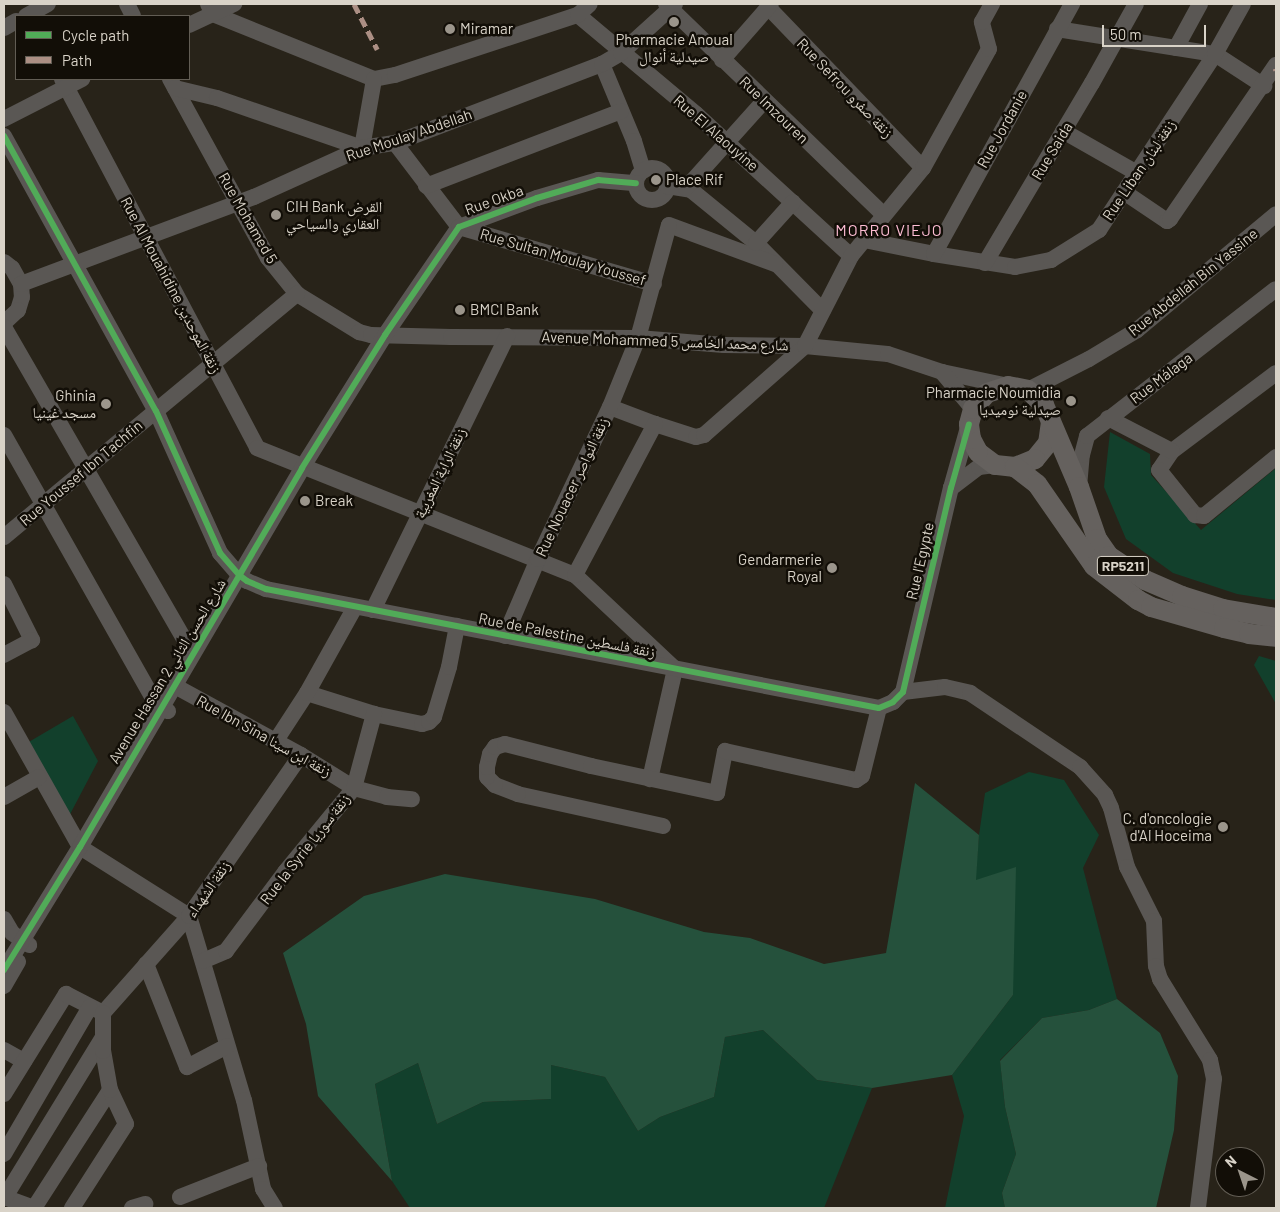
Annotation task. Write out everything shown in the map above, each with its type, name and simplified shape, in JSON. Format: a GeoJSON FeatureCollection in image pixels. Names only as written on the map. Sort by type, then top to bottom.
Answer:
{"type":"FeatureCollection","features":[{"type":"Feature","properties":{"kind":"main road"},"geometry":{"type":"LineString","coordinates":[[1008,386],[1028,390],[1044,404],[1051,422],[1048,443],[1034,459],[1015,467],[995,465],[978,452],[971,439],[971,416],[987,393],[1008,386]]}},
{"type":"Feature","properties":{"kind":"main road","name":"RP5211"},"geometry":{"type":"LineString","coordinates":[[1051,422],[1079,487],[1097,539],[1120,565],[1145,580],[1182,596],[1223,609],[1276,618]]}},
{"type":"Feature","properties":{"kind":"main road","name":"RP5211"},"geometry":{"type":"LineString","coordinates":[[1015,467],[1037,484],[1094,566],[1138,600],[1151,607],[1224,628],[1249,634],[1276,637]]}},
{"type":"Feature","properties":{"kind":"street"},"geometry":{"type":"LineString","coordinates":[[25,15],[48,4]]}},
{"type":"Feature","properties":{"kind":"street"},"geometry":{"type":"LineString","coordinates":[[127,4],[133,15]]}},
{"type":"Feature","properties":{"kind":"street"},"geometry":{"type":"LineString","coordinates":[[190,24],[211,9],[234,4]]}},
{"type":"Feature","properties":{"kind":"street"},"geometry":{"type":"LineString","coordinates":[[610,407],[696,437],[704,435],[805,346],[851,256],[923,168],[989,49],[982,22],[992,4]]}},
{"type":"Feature","properties":{"kind":"street","name":"Rue Jordanie"},"geometry":{"type":"LineString","coordinates":[[934,254],[1072,4]]}},
{"type":"Feature","properties":{"kind":"street","name":"Rue Saida"},"geometry":{"type":"LineString","coordinates":[[985,263],[1064,131],[1136,4]]}},
{"type":"Feature","properties":{"kind":"street"},"geometry":{"type":"LineString","coordinates":[[1176,48],[1200,4]]}},
{"type":"Feature","properties":{"kind":"street","name":"Rue Liban زنقة لبنان"},"geometry":{"type":"LineString","coordinates":[[864,240],[985,263],[1015,266],[1051,260],[1099,230],[1215,54],[1243,4]]}},
{"type":"Feature","properties":{"kind":"street","name":"Rue Moulay Abdellah"},"geometry":{"type":"LineString","coordinates":[[21,284],[238,204],[362,148],[395,142],[602,64],[622,53],[671,5]]}},
{"type":"Feature","properties":{"kind":"street","name":"Rue Imzouren"},"geometry":{"type":"LineString","coordinates":[[671,5],[722,60],[884,216]]}},
{"type":"Feature","properties":{"kind":"street"},"geometry":{"type":"LineString","coordinates":[[722,60],[770,5]]}},
{"type":"Feature","properties":{"kind":"street","name":"Rue Sefrou زنقة صفرو"},"geometry":{"type":"LineString","coordinates":[[770,5],[923,168]]}},
{"type":"Feature","properties":{"kind":"street"},"geometry":{"type":"LineString","coordinates":[[211,9],[374,79],[395,75],[584,9]]}},
{"type":"Feature","properties":{"kind":"street","name":"Rue El Alaouyine"},"geometry":{"type":"LineString","coordinates":[[584,9],[622,53],[727,142],[851,256]]}},
{"type":"Feature","properties":{"kind":"street"},"geometry":{"type":"LineString","coordinates":[[4,28],[15,21]]}},
{"type":"Feature","properties":{"kind":"street"},"geometry":{"type":"LineString","coordinates":[[1058,29],[1215,54],[1264,86]]}},
{"type":"Feature","properties":{"kind":"street"},"geometry":{"type":"LineString","coordinates":[[602,64],[621,110],[639,177],[639,193],[643,197],[657,199],[666,192],[667,180],[662,172],[651,168],[639,177]]}},
{"type":"Feature","properties":{"kind":"street"},"geometry":{"type":"LineString","coordinates":[[1124,192],[1167,221],[1170,219],[1264,86],[1276,64]]}},
{"type":"Feature","properties":{"kind":"street"},"geometry":{"type":"LineString","coordinates":[[173,83],[362,148],[374,79]]}},
{"type":"Feature","properties":{"kind":"street"},"geometry":{"type":"LineString","coordinates":[[4,118],[64,83],[78,80]]}},
{"type":"Feature","properties":{"kind":"street","name":"Rue Al Mouahidine زنقة الموحدين"},"geometry":{"type":"LineString","coordinates":[[64,83],[257,448],[307,470],[575,575],[675,668]]}},
{"type":"Feature","properties":{"kind":"street","name":"Rue Mohamed 5"},"geometry":{"type":"LineString","coordinates":[[173,83],[268,258],[296,294],[359,332],[390,335]]}},
{"type":"Feature","properties":{"kind":"street"},"geometry":{"type":"LineString","coordinates":[[686,188],[764,101]]}},
{"type":"Feature","properties":{"kind":"street"},"geometry":{"type":"LineString","coordinates":[[426,186],[621,110]]}},
{"type":"Feature","properties":{"kind":"street"},"geometry":{"type":"LineString","coordinates":[[1064,131],[1136,173]]}},
{"type":"Feature","properties":{"kind":"street"},"geometry":{"type":"LineString","coordinates":[[4,136],[156,411],[220,553],[243,578]]}},
{"type":"Feature","properties":{"kind":"street"},"geometry":{"type":"LineString","coordinates":[[395,142],[426,186],[459,227]]}},
{"type":"Feature","properties":{"kind":"street","name":"Rue Okba"},"geometry":{"type":"LineString","coordinates":[[390,335],[459,227],[537,198],[598,180],[639,177]]}},
{"type":"Feature","properties":{"kind":"street"},"geometry":{"type":"LineString","coordinates":[[668,186],[691,190],[756,243],[823,311]]}},
{"type":"Feature","properties":{"kind":"street"},"geometry":{"type":"LineString","coordinates":[[657,199],[669,225],[778,266]]}},
{"type":"Feature","properties":{"kind":"street"},"geometry":{"type":"LineString","coordinates":[[756,243],[792,202]]}},
{"type":"Feature","properties":{"kind":"street","name":"Rue Abdellah Bin Yassine"},"geometry":{"type":"LineString","coordinates":[[1028,390],[1089,359],[1137,330],[1276,214]]}},
{"type":"Feature","properties":{"kind":"street","name":"Rue Nouacer زنقة النواصر"},"geometry":{"type":"LineString","coordinates":[[505,636],[538,559],[610,407],[638,338],[669,225]]}},
{"type":"Feature","properties":{"kind":"street","name":"Rue Sultan Moulay Youssef"},"geometry":{"type":"LineString","coordinates":[[459,227],[654,284]]}},
{"type":"Feature","properties":{"kind":"street"},"geometry":{"type":"LineString","coordinates":[[4,262],[12,268],[21,284],[22,297],[18,310],[4,323]]}},
{"type":"Feature","properties":{"kind":"street","name":"Rue Youssef Ibn Tachfin"},"geometry":{"type":"LineString","coordinates":[[4,536],[43,506],[296,294]]}},
{"type":"Feature","properties":{"kind":"street","name":"Rue Málaga"},"geometry":{"type":"LineString","coordinates":[[1079,487],[1082,455],[1087,436],[1108,418],[1273,297]]}},
{"type":"Feature","properties":{"kind":"street"},"geometry":{"type":"LineString","coordinates":[[4,327],[192,653]]}},
{"type":"Feature","properties":{"kind":"street","name":"Avenue Mohammed 5 شارع محمد الخامس"},"geometry":{"type":"LineString","coordinates":[[390,335],[638,338],[724,344],[805,346],[888,354],[942,372],[1008,386]]}},
{"type":"Feature","properties":{"kind":"street","name":"Avenue Hassan 2 شارع الحسن الثاني"},"geometry":{"type":"LineString","coordinates":[[4,986],[26,943],[164,709],[390,335]]}},
{"type":"Feature","properties":{"kind":"street","name":"زنقة الراية المغربية"},"geometry":{"type":"LineString","coordinates":[[374,610],[507,336]]}},
{"type":"Feature","properties":{"kind":"street"},"geometry":{"type":"LineString","coordinates":[[942,372],[971,416]]}},
{"type":"Feature","properties":{"kind":"street"},"geometry":{"type":"LineString","coordinates":[[1276,373],[1172,451],[1160,465],[1160,475],[1195,515],[1204,516],[1276,457]]}},
{"type":"Feature","properties":{"kind":"street","name":"Rue l'Egypte"},"geometry":{"type":"LineString","coordinates":[[650,778],[717,793],[725,751],[856,780],[862,776],[891,701],[971,416]]}},
{"type":"Feature","properties":{"kind":"street"},"geometry":{"type":"LineString","coordinates":[[1108,418],[1172,451]]}},
{"type":"Feature","properties":{"kind":"street"},"geometry":{"type":"LineString","coordinates":[[575,575],[655,424]]}},
{"type":"Feature","properties":{"kind":"street"},"geometry":{"type":"LineString","coordinates":[[4,435],[153,698],[164,709]]}},
{"type":"Feature","properties":{"kind":"street"},"geometry":{"type":"LineString","coordinates":[[951,488],[978,467],[995,465]]}},
{"type":"Feature","properties":{"kind":"street","name":"Avenue Hassan 2 شارع الحسن الثاني"},"geometry":{"type":"LineString","coordinates":[[177,688],[192,653],[243,578]]}},
{"type":"Feature","properties":{"kind":"street","name":"Rue de Palestine زنقة فلسطين"},"geometry":{"type":"LineString","coordinates":[[243,578],[274,591],[675,668],[891,701],[945,687],[970,693],[1080,767],[1105,795],[1111,808],[1127,867],[1154,921],[1156,966],[1160,979],[1210,1060],[1214,1079],[1198,1208]]}},
{"type":"Feature","properties":{"kind":"street"},"geometry":{"type":"LineString","coordinates":[[4,584],[32,640],[4,654]]}},
{"type":"Feature","properties":{"kind":"street"},"geometry":{"type":"LineString","coordinates":[[275,742],[307,693],[354,607]]}},
{"type":"Feature","properties":{"kind":"street"},"geometry":{"type":"LineString","coordinates":[[307,693],[374,714],[422,724],[434,718],[449,667],[457,626]]}},
{"type":"Feature","properties":{"kind":"street"},"geometry":{"type":"LineString","coordinates":[[663,826],[518,794],[495,785],[487,777],[486,768],[495,747],[505,744],[650,778],[675,668]]}},
{"type":"Feature","properties":{"kind":"street","name":"Rue Ibn Sina زنقة ابن سينا"},"geometry":{"type":"LineString","coordinates":[[177,688],[301,755],[354,788],[386,797],[412,800]]}},
{"type":"Feature","properties":{"kind":"street"},"geometry":{"type":"LineString","coordinates":[[4,712],[39,777],[83,849],[190,916],[244,1100],[263,1188],[275,1208]]}},
{"type":"Feature","properties":{"kind":"street","name":"Rue la Syrie زنقة سوريا"},"geometry":{"type":"LineString","coordinates":[[203,961],[226,951],[285,872],[354,788],[374,714]]}},
{"type":"Feature","properties":{"kind":"street","name":"زنقة الشهداء"},"geometry":{"type":"LineString","coordinates":[[4,1154],[97,1010],[146,964],[190,916],[301,755]]}},
{"type":"Feature","properties":{"kind":"street"},"geometry":{"type":"LineString","coordinates":[[4,797],[39,777]]}},
{"type":"Feature","properties":{"kind":"street"},"geometry":{"type":"LineString","coordinates":[[4,919],[12,933],[26,943]]}},
{"type":"Feature","properties":{"kind":"street","name":"Avenue Hassan 2 شارع الحسن الثاني"},"geometry":{"type":"LineString","coordinates":[[4,970],[26,943]]}},
{"type":"Feature","properties":{"kind":"street"},"geometry":{"type":"LineString","coordinates":[[146,964],[187,1067],[227,1046]]}},
{"type":"Feature","properties":{"kind":"street"},"geometry":{"type":"LineString","coordinates":[[4,1094],[66,994],[97,1010],[110,1090],[126,1124],[72,1208]]}},
{"type":"Feature","properties":{"kind":"street"},"geometry":{"type":"LineString","coordinates":[[102,1040],[5,1197],[34,1208],[110,1090]]}},
{"type":"Feature","properties":{"kind":"street"},"geometry":{"type":"LineString","coordinates":[[4,1050],[24,1061]]}},
{"type":"Feature","properties":{"kind":"street"},"geometry":{"type":"LineString","coordinates":[[180,1198],[259,1166]]}},
{"type":"Feature","properties":{"kind":"green space"},"geometry":{"type":"Polygon","coordinates":[[[1110,432],[1150,454],[1151,475],[1201,530],[1276,468],[1276,600],[1237,594],[1173,573],[1126,539],[1104,487],[1110,432]]]}},
{"type":"Feature","properties":{"kind":"green space"},"geometry":{"type":"Polygon","coordinates":[[[1259,656],[1276,661],[1276,704],[1254,665],[1259,656]]]}},
{"type":"Feature","properties":{"kind":"green space"},"geometry":{"type":"Polygon","coordinates":[[[73,716],[98,761],[67,820],[27,743],[73,716]]]}},
{"type":"Feature","properties":{"kind":"green space"},"geometry":{"type":"Polygon","coordinates":[[[1029,772],[1064,780],[1099,835],[1083,868],[1117,999],[1089,1010],[1042,1018],[1000,1060],[1005,1107],[1016,1154],[1002,1193],[1005,1208],[945,1208],[964,1116],[952,1075],[1013,995],[975,881],[985,793],[1029,772]]]}},
{"type":"Feature","properties":{"kind":"green space"},"geometry":{"type":"Polygon","coordinates":[[[915,783],[979,835],[976,880],[1016,867],[1013,995],[952,1075],[872,1088],[817,1080],[763,1030],[725,1037],[714,1097],[660,1117],[638,1131],[605,1077],[551,1065],[551,1099],[483,1102],[437,1124],[418,1063],[375,1084],[392,1181],[318,1096],[306,1024],[283,953],[364,896],[445,874],[595,899],[704,932],[750,938],[824,964],[886,953],[915,783]]]}},
{"type":"Feature","properties":{"kind":"green space"},"geometry":{"type":"Polygon","coordinates":[[[1117,999],[1160,1033],[1178,1076],[1174,1130],[1156,1208],[1005,1208],[1002,1193],[1016,1154],[1005,1107],[1000,1061],[1042,1018],[1089,1010],[1117,999]]]}},
{"type":"Feature","properties":{"kind":"green space"},"geometry":{"type":"Polygon","coordinates":[[[763,1030],[817,1080],[872,1088],[824,1208],[410,1208],[392,1181],[375,1084],[418,1063],[437,1124],[483,1102],[551,1099],[551,1065],[605,1077],[638,1131],[660,1117],[714,1097],[725,1037],[763,1030]]]}},
{"type":"Feature","properties":{"kind":"marked path"},"geometry":{"type":"LineString","coordinates":[[354,4],[377,49]]}},
{"type":"Feature","properties":{"kind":"cycle path"},"geometry":{"type":"LineString","coordinates":[[4,136],[156,411],[220,553],[239,575],[247,581],[266,589],[879,708],[893,702],[903,692],[951,488],[969,424]]}},
{"type":"Feature","properties":{"kind":"cycle path"},"geometry":{"type":"LineString","coordinates":[[4,970],[80,847],[302,468],[385,335],[459,227],[537,198],[598,180],[636,183]]}},
{"type":"Feature","properties":{"kind":"place","name":"Pharmacie Anoual صيدلية أنوال"},"geometry":{"type":"Point","coordinates":[674,22]}},
{"type":"Feature","properties":{"kind":"place","name":"Miramar"},"geometry":{"type":"Point","coordinates":[450,29]}},
{"type":"Feature","properties":{"kind":"place","name":"Place Rif"},"geometry":{"type":"Point","coordinates":[656,180]}},
{"type":"Feature","properties":{"kind":"place","name":"CIH Bank القرض العقاري والسياحي"},"geometry":{"type":"Point","coordinates":[276,215]}},
{"type":"Feature","properties":{"kind":"place","name":"BMCI Bank"},"geometry":{"type":"Point","coordinates":[460,310]}},
{"type":"Feature","properties":{"kind":"place","name":"Pharmacie Noumidia صيدلية نوميديا"},"geometry":{"type":"Point","coordinates":[1071,401]}},
{"type":"Feature","properties":{"kind":"place","name":"Ghinia مسجد غينيا"},"geometry":{"type":"Point","coordinates":[106,404]}},
{"type":"Feature","properties":{"kind":"place","name":"Break"},"geometry":{"type":"Point","coordinates":[305,501]}},
{"type":"Feature","properties":{"kind":"place","name":"Gendarmerie Royal"},"geometry":{"type":"Point","coordinates":[832,568]}},
{"type":"Feature","properties":{"kind":"place","name":"C. d'oncologie d'Al Hoceima"},"geometry":{"type":"Point","coordinates":[1223,827]}},
{"type":"Feature","properties":{"kind":"district","name":"MORRO VIEJO"},"geometry":{"type":"Point","coordinates":[889,230]}}]}
